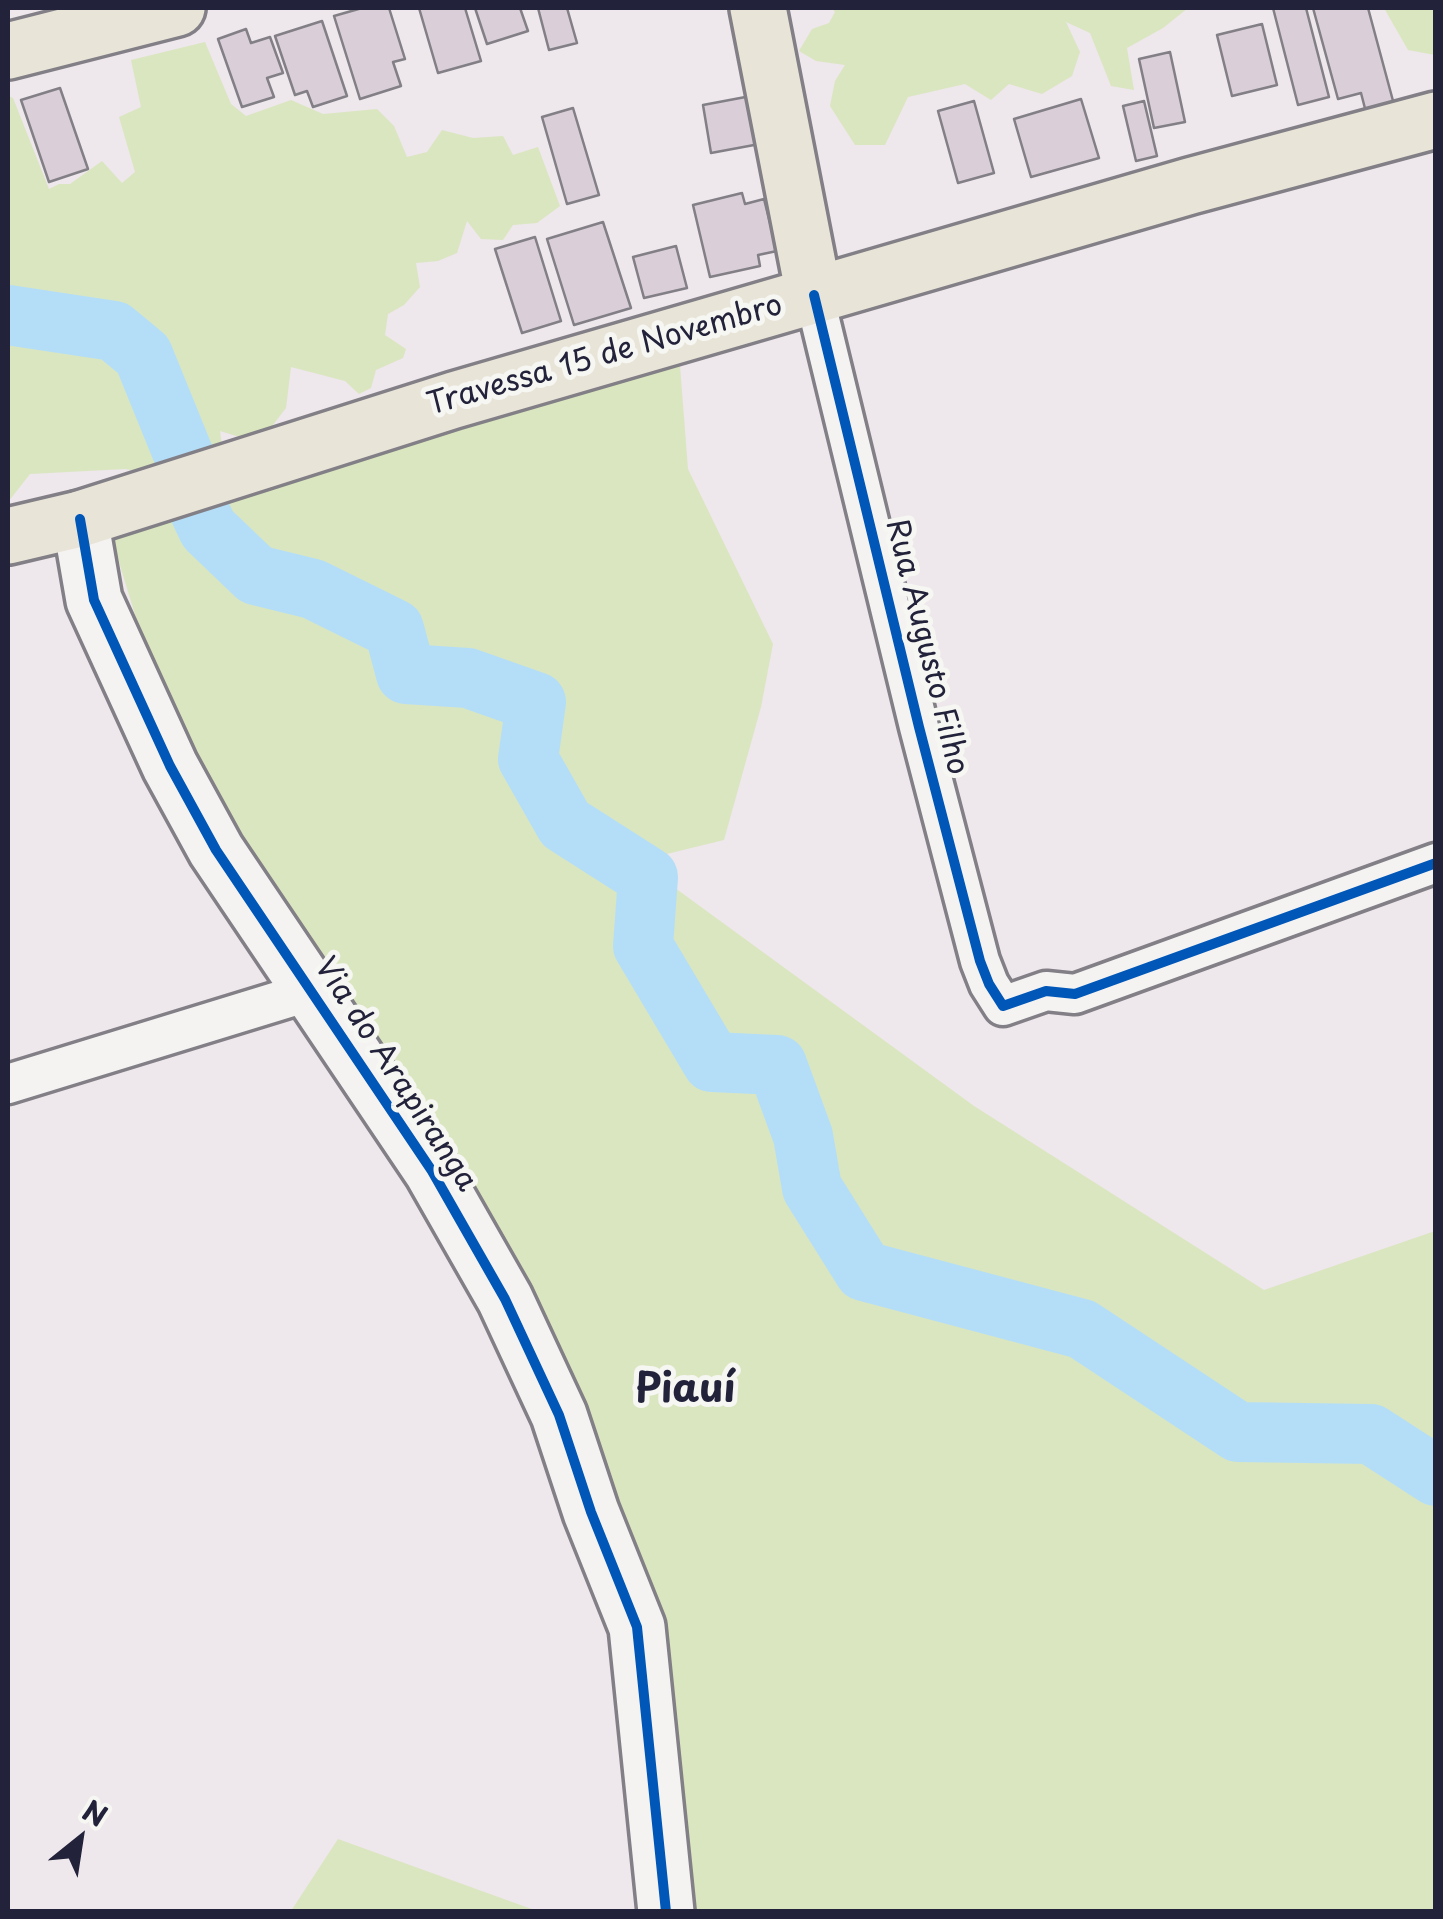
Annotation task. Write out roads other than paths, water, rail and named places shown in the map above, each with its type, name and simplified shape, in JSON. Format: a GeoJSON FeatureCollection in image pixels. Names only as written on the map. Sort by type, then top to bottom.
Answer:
{"type":"FeatureCollection","features":[{"type":"Feature","properties":{"kind":"main road"},"geometry":{"type":"LineString","coordinates":[[8,51],[176,8]]}},
{"type":"Feature","properties":{"kind":"main road","name":"Rua Augusto Filho"},"geometry":{"type":"LineString","coordinates":[[758,8],[814,295]]}},
{"type":"Feature","properties":{"kind":"main road","name":"Travessa 15 de Novembro"},"geometry":{"type":"LineString","coordinates":[[8,536],[80,518],[454,400],[814,295],[1190,186],[1436,120]]}},
{"type":"Feature","properties":{"kind":"street","name":"Rua Augusto Filho"},"geometry":{"type":"LineString","coordinates":[[814,295],[918,727],[980,961],[1003,1006],[1046,991],[1075,994],[1436,864]]}},
{"type":"Feature","properties":{"kind":"street","name":"Via do Arapiranga"},"geometry":{"type":"LineString","coordinates":[[80,518],[94,600],[170,766],[216,850],[432,1171],[505,1299],[558,1415],[637,1627],[666,1912]]}},
{"type":"Feature","properties":{"kind":"street"},"geometry":{"type":"LineString","coordinates":[[8,1084],[311,991]]}},
{"type":"Feature","properties":{"kind":"waterway"},"geometry":{"type":"LineString","coordinates":[[8,315],[114,331],[143,355],[184,456]]}},
{"type":"Feature","properties":{"kind":"waterway"},"geometry":{"type":"LineString","coordinates":[[200,512],[208,529],[256,575],[313,589],[394,629],[406,674],[468,678],[536,702],[528,759],[565,824],[648,877],[643,946],[712,1062],[777,1065],[803,1136],[812,1188],[864,1271],[1082,1329],[1238,1432],[1371,1434],[1436,1476]]}},
{"type":"Feature","properties":{"kind":"district","name":"Piauí"},"geometry":{"type":"Point","coordinates":[685,1391]}}]}
